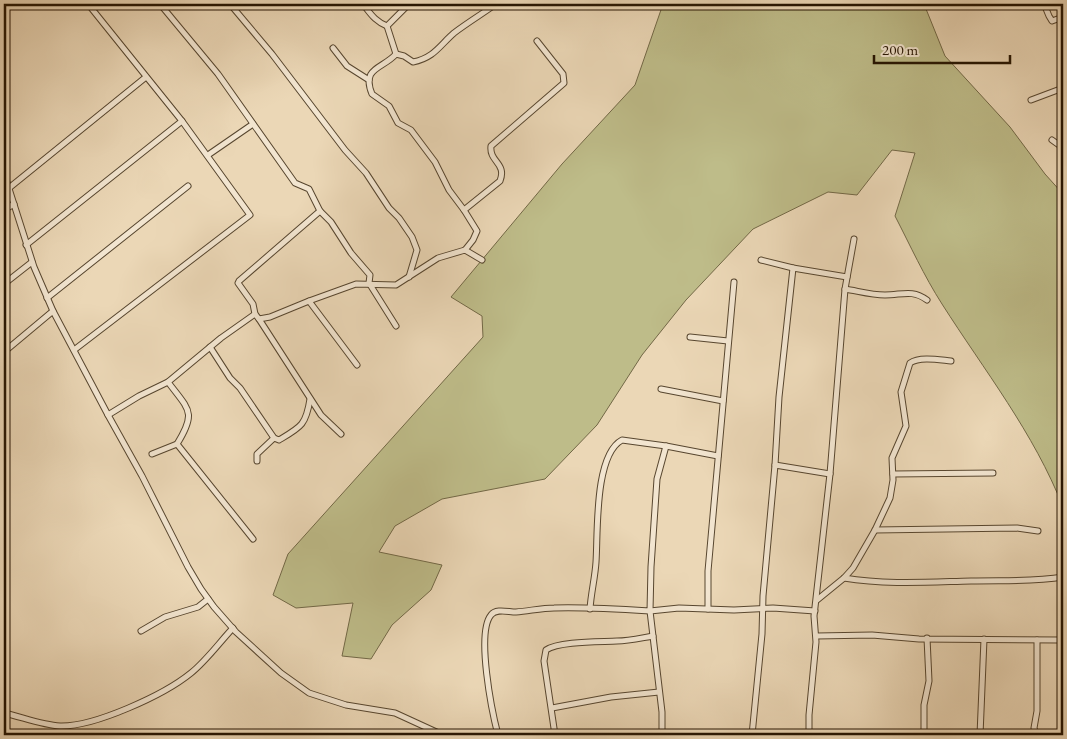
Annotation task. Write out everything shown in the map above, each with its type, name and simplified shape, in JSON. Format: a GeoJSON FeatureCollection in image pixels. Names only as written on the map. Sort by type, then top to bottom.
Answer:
{"type":"FeatureCollection","features":[{"type":"Feature","properties":{"kind":"street"},"geometry":{"type":"LineString","coordinates":[[74,350],[250,215],[182,121],[88,4]]}},
{"type":"Feature","properties":{"kind":"street"},"geometry":{"type":"LineString","coordinates":[[160,4],[218,74],[295,183],[310,189],[320,211],[332,222],[351,253],[370,275],[369,283],[396,326]]}},
{"type":"Feature","properties":{"kind":"street"},"geometry":{"type":"LineString","coordinates":[[230,4],[272,54],[346,150],[366,172],[389,208],[399,218],[412,237],[416,250],[409,277]]}},
{"type":"Feature","properties":{"kind":"street"},"geometry":{"type":"LineString","coordinates":[[387,26],[409,4]]}},
{"type":"Feature","properties":{"kind":"street"},"geometry":{"type":"LineString","coordinates":[[396,54],[414,62],[427,58],[439,50],[453,34],[496,4]]}},
{"type":"Feature","properties":{"kind":"street"},"geometry":{"type":"LineString","coordinates":[[1044,4],[1052,21],[1063,17]]}},
{"type":"Feature","properties":{"kind":"street"},"geometry":{"type":"LineString","coordinates":[[366,8],[373,17],[387,26],[396,54]]}},
{"type":"Feature","properties":{"kind":"street"},"geometry":{"type":"LineString","coordinates":[[464,210],[500,181],[503,172],[491,154],[490,149],[493,144],[564,83],[563,74],[537,41]]}},
{"type":"Feature","properties":{"kind":"street"},"geometry":{"type":"LineString","coordinates":[[333,48],[347,66],[369,80]]}},
{"type":"Feature","properties":{"kind":"street"},"geometry":{"type":"LineString","coordinates":[[259,319],[270,317],[356,284],[396,285],[438,258],[465,250],[470,246],[477,231],[449,190],[434,162],[412,130],[398,123],[389,106],[372,94],[369,80],[373,70],[391,60],[396,54]]}},
{"type":"Feature","properties":{"kind":"street"},"geometry":{"type":"LineString","coordinates":[[8,188],[146,77]]}},
{"type":"Feature","properties":{"kind":"street"},"geometry":{"type":"LineString","coordinates":[[1031,100],[1063,88]]}},
{"type":"Feature","properties":{"kind":"street"},"geometry":{"type":"LineString","coordinates":[[26,245],[182,121]]}},
{"type":"Feature","properties":{"kind":"street"},"geometry":{"type":"LineString","coordinates":[[208,156],[254,124]]}},
{"type":"Feature","properties":{"kind":"street"},"geometry":{"type":"LineString","coordinates":[[1052,140],[1059,145],[1063,145]]}},
{"type":"Feature","properties":{"kind":"street"},"geometry":{"type":"LineString","coordinates":[[4,173],[32,262],[54,311],[200,589],[208,600],[233,628],[281,673],[309,693],[346,705],[395,713],[443,735]]}},
{"type":"Feature","properties":{"kind":"street"},"geometry":{"type":"LineString","coordinates":[[48,298],[188,186]]}},
{"type":"Feature","properties":{"kind":"street"},"geometry":{"type":"LineString","coordinates":[[4,210],[14,204]]}},
{"type":"Feature","properties":{"kind":"street"},"geometry":{"type":"LineString","coordinates":[[320,211],[238,281],[253,304],[255,314],[310,399],[321,415],[341,434]]}},
{"type":"Feature","properties":{"kind":"street"},"geometry":{"type":"LineString","coordinates":[[809,735],[809,715],[817,636],[815,611],[830,474],[845,289],[854,239]]}},
{"type":"Feature","properties":{"kind":"street"},"geometry":{"type":"LineString","coordinates":[[465,250],[482,260]]}},
{"type":"Feature","properties":{"kind":"street"},"geometry":{"type":"LineString","coordinates":[[761,260],[792,268],[847,277]]}},
{"type":"Feature","properties":{"kind":"street"},"geometry":{"type":"LineString","coordinates":[[4,284],[32,262]]}},
{"type":"Feature","properties":{"kind":"street"},"geometry":{"type":"LineString","coordinates":[[752,735],[792,268]]}},
{"type":"Feature","properties":{"kind":"street"},"geometry":{"type":"LineString","coordinates":[[708,609],[708,571],[734,282]]}},
{"type":"Feature","properties":{"kind":"street"},"geometry":{"type":"LineString","coordinates":[[845,289],[886,295],[915,294],[927,300]]}},
{"type":"Feature","properties":{"kind":"street"},"geometry":{"type":"LineString","coordinates":[[309,301],[357,364]]}},
{"type":"Feature","properties":{"kind":"street"},"geometry":{"type":"LineString","coordinates":[[4,352],[54,311]]}},
{"type":"Feature","properties":{"kind":"street"},"geometry":{"type":"LineString","coordinates":[[108,415],[139,396],[168,382],[210,347],[255,314]]}},
{"type":"Feature","properties":{"kind":"street"},"geometry":{"type":"LineString","coordinates":[[690,337],[728,341]]}},
{"type":"Feature","properties":{"kind":"street"},"geometry":{"type":"LineString","coordinates":[[210,347],[274,438],[279,440],[295,430],[307,418],[310,399]]}},
{"type":"Feature","properties":{"kind":"street"},"geometry":{"type":"LineString","coordinates":[[817,600],[844,578],[852,568],[875,530],[890,498],[893,474],[892,458],[906,426],[901,392],[910,364],[914,361],[924,360],[951,361]]}},
{"type":"Feature","properties":{"kind":"street"},"geometry":{"type":"LineString","coordinates":[[152,454],[177,444],[190,418],[185,404],[168,382]]}},
{"type":"Feature","properties":{"kind":"street"},"geometry":{"type":"LineString","coordinates":[[661,389],[723,401]]}},
{"type":"Feature","properties":{"kind":"street"},"geometry":{"type":"LineString","coordinates":[[257,461],[257,454],[274,438]]}},
{"type":"Feature","properties":{"kind":"street"},"geometry":{"type":"LineString","coordinates":[[590,609],[596,562],[595,545],[600,478],[613,448],[622,440],[718,456]]}},
{"type":"Feature","properties":{"kind":"street"},"geometry":{"type":"LineString","coordinates":[[177,444],[253,539]]}},
{"type":"Feature","properties":{"kind":"street"},"geometry":{"type":"LineString","coordinates":[[662,735],[662,712],[650,611],[651,567],[658,480],[666,446]]}},
{"type":"Feature","properties":{"kind":"street"},"geometry":{"type":"LineString","coordinates":[[775,465],[830,474]]}},
{"type":"Feature","properties":{"kind":"street"},"geometry":{"type":"LineString","coordinates":[[893,474],[993,473]]}},
{"type":"Feature","properties":{"kind":"street"},"geometry":{"type":"LineString","coordinates":[[875,530],[1017,528],[1038,531]]}},
{"type":"Feature","properties":{"kind":"street"},"geometry":{"type":"LineString","coordinates":[[844,578],[867,582],[892,582],[1025,581],[1063,577]]}},
{"type":"Feature","properties":{"kind":"street"},"geometry":{"type":"LineString","coordinates":[[141,630],[165,617],[198,607],[208,600]]}},
{"type":"Feature","properties":{"kind":"street"},"geometry":{"type":"LineString","coordinates":[[498,735],[484,647],[486,626],[492,613],[496,611],[515,612],[552,608],[650,611],[679,608],[764,608],[815,611]]}},
{"type":"Feature","properties":{"kind":"street"},"geometry":{"type":"LineString","coordinates":[[4,713],[61,726],[95,720],[137,705],[191,673],[233,628]]}},
{"type":"Feature","properties":{"kind":"street"},"geometry":{"type":"LineString","coordinates":[[817,636],[872,635],[927,638],[1059,640]]}},
{"type":"Feature","properties":{"kind":"street"},"geometry":{"type":"LineString","coordinates":[[555,735],[544,661],[549,648],[652,636]]}},
{"type":"Feature","properties":{"kind":"street"},"geometry":{"type":"LineString","coordinates":[[924,735],[924,705],[928,681],[927,638]]}},
{"type":"Feature","properties":{"kind":"street"},"geometry":{"type":"LineString","coordinates":[[980,735],[984,639]]}},
{"type":"Feature","properties":{"kind":"street"},"geometry":{"type":"LineString","coordinates":[[1036,735],[1034,728],[1037,711],[1037,640]]}},
{"type":"Feature","properties":{"kind":"street"},"geometry":{"type":"LineString","coordinates":[[552,708],[612,697],[659,692]]}},
{"type":"Feature","properties":{"kind":"shaded area"},"geometry":{"type":"Polygon","coordinates":[[[663,4],[924,4],[945,56],[1010,127],[1045,174],[1063,194],[1063,507],[1038,453],[1007,402],[935,293],[895,216],[915,153],[892,150],[857,195],[828,192],[753,229],[686,300],[642,355],[597,425],[545,479],[442,499],[395,526],[379,552],[442,565],[431,590],[392,625],[371,659],[342,656],[353,603],[296,608],[273,595],[288,554],[483,337],[482,316],[451,297],[562,164],[635,85],[663,4]]]}}]}
